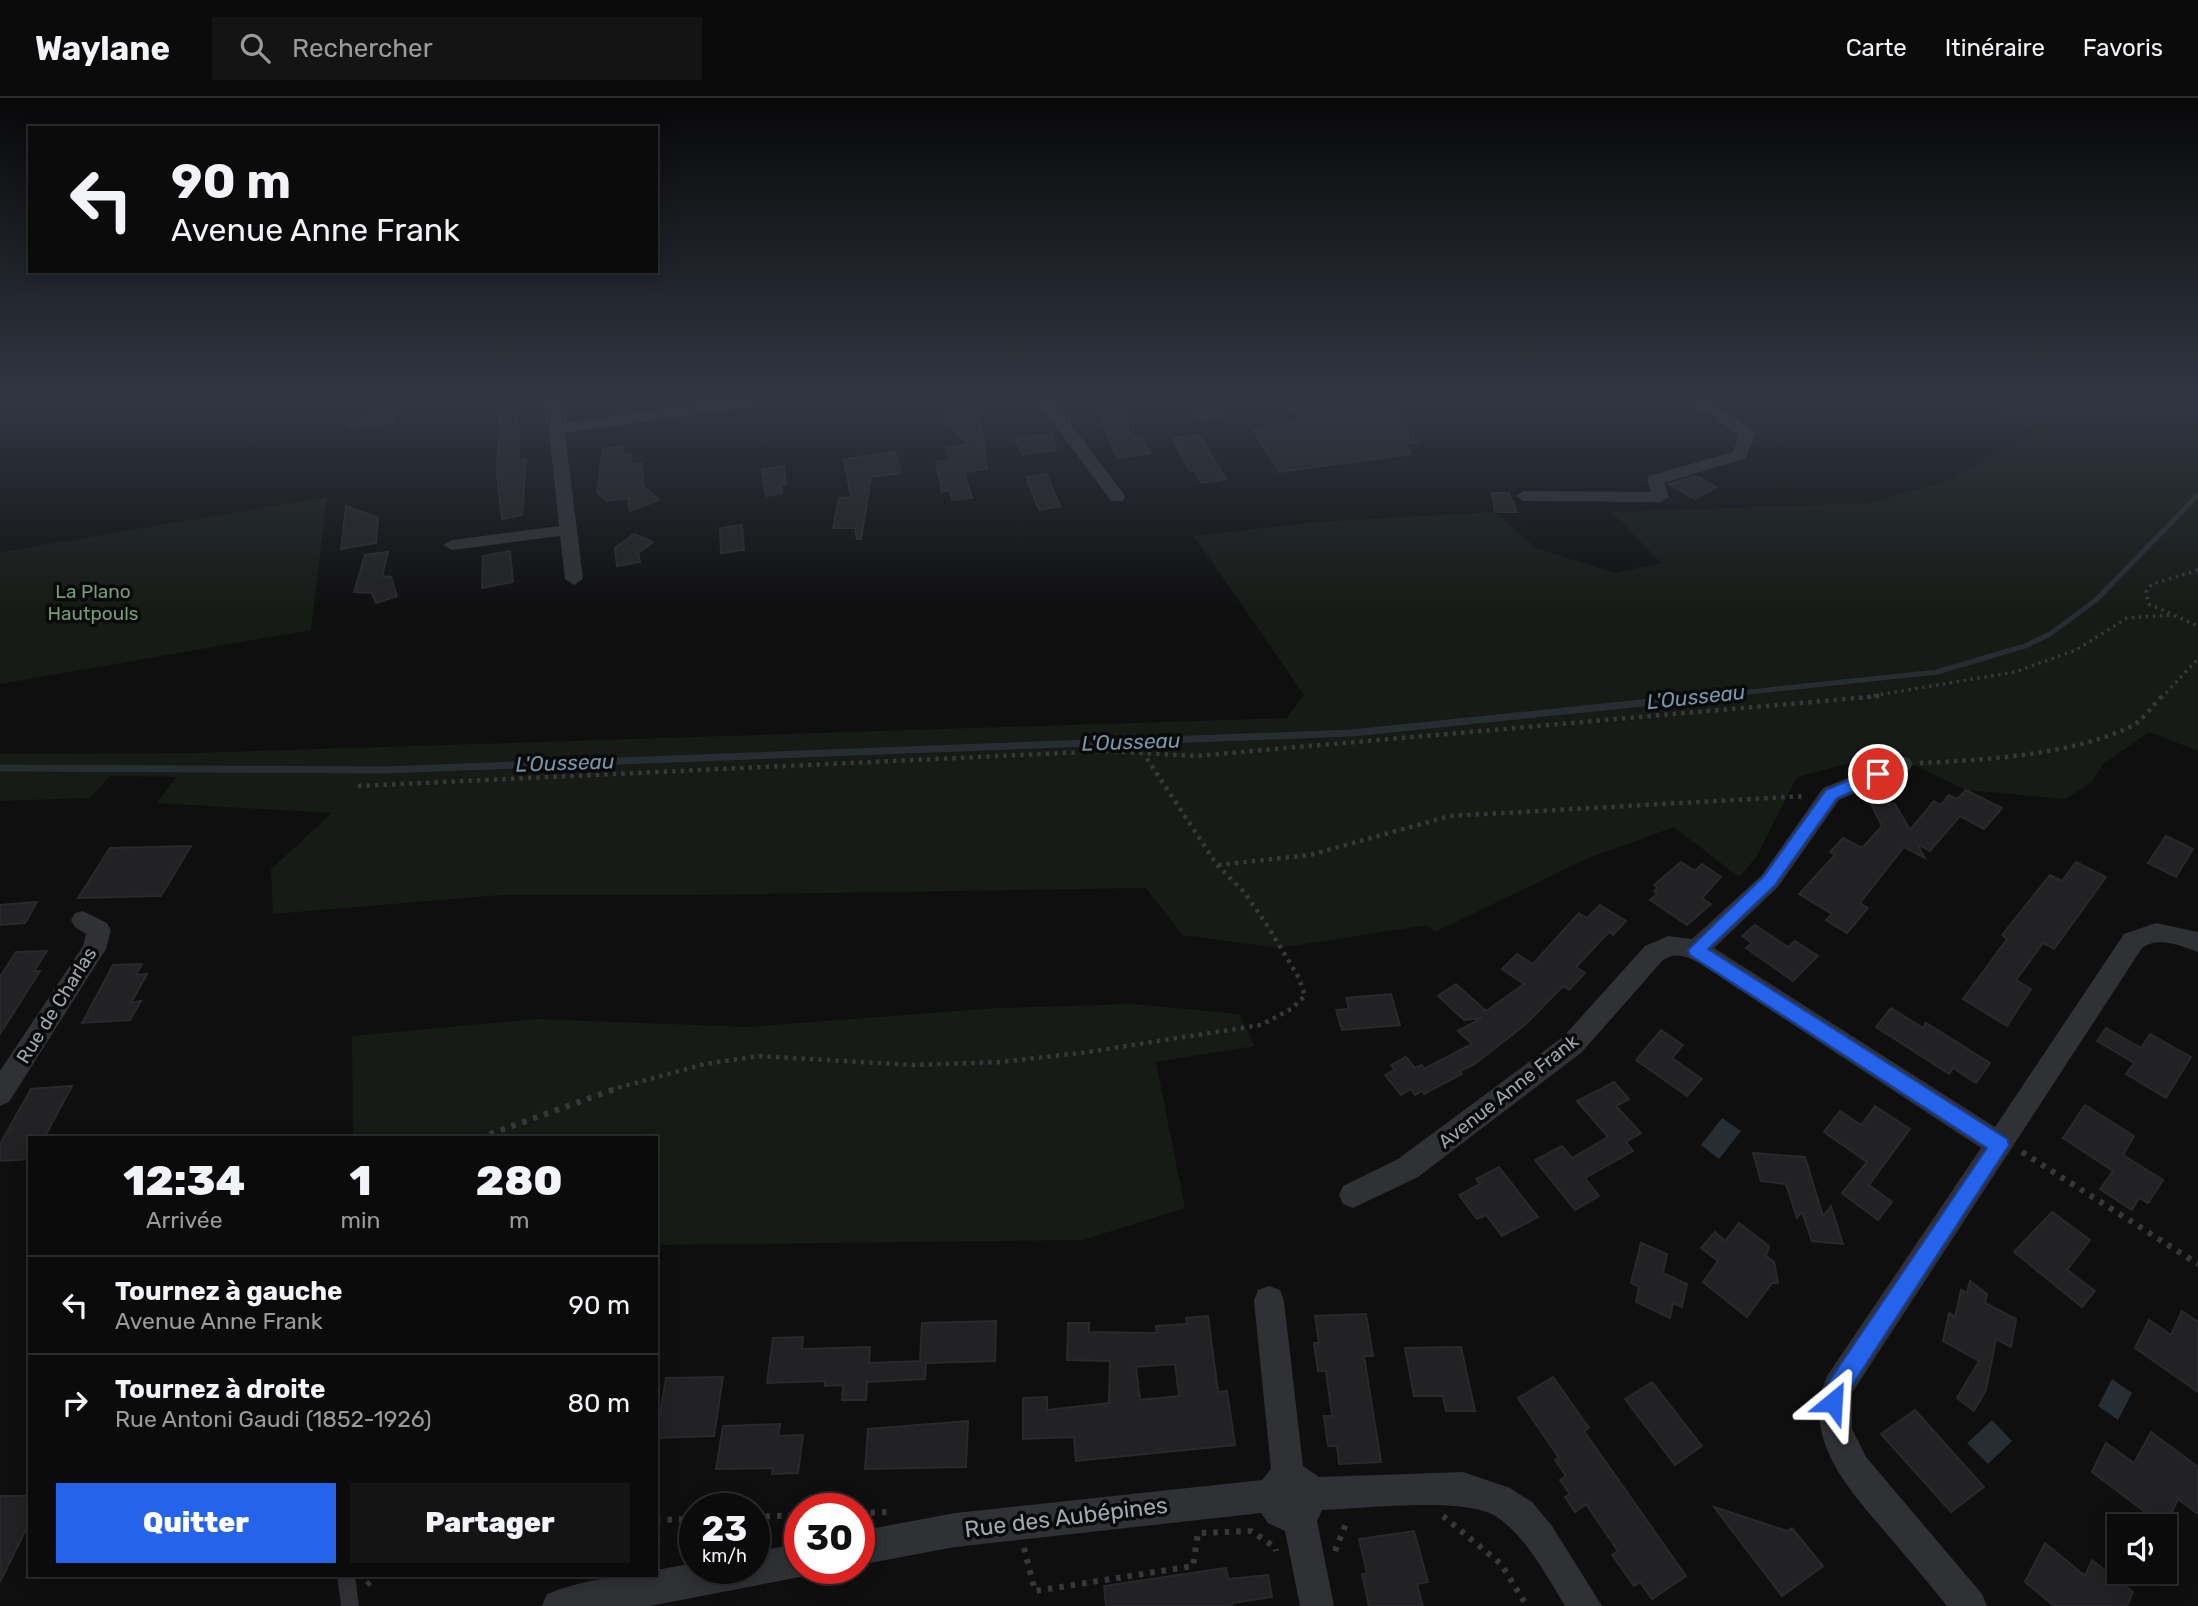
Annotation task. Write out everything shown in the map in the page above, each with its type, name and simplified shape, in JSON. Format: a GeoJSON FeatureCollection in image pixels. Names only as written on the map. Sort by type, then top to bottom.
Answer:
{"type":"FeatureCollection","features":[{"type":"Feature","properties":{"kind":"street"},"geometry":{"type":"LineString","coordinates":[[561,468],[575,579]]}},
{"type":"Feature","properties":{"kind":"street"},"geometry":{"type":"LineString","coordinates":[[1096,468],[1117,497]]}},
{"type":"Feature","properties":{"kind":"street"},"geometry":{"type":"LineString","coordinates":[[1524,496],[1661,497],[1655,480],[1695,468]]}},
{"type":"Feature","properties":{"kind":"street"},"geometry":{"type":"LineString","coordinates":[[452,545],[568,530]]}},
{"type":"Feature","properties":{"kind":"street"},"geometry":{"type":"LineString","coordinates":[[1696,950],[1770,881],[1831,794],[1902,764]]}},
{"type":"Feature","properties":{"kind":"street","name":"Rue de Charlas"},"geometry":{"type":"LineString","coordinates":[[0,1094],[94,949],[99,930],[83,920]]}},
{"type":"Feature","properties":{"kind":"street"},"geometry":{"type":"LineString","coordinates":[[1970,1606],[1854,1469],[1835,1431],[1833,1402],[1838,1387],[2133,942],[2153,933],[2173,934],[2198,942]]}},
{"type":"Feature","properties":{"kind":"street","name":"Avenue Anne Frank"},"geometry":{"type":"LineString","coordinates":[[1353,1195],[1408,1168],[1573,1044],[1662,947],[1678,944],[1696,950],[2000,1145]]}},
{"type":"Feature","properties":{"kind":"street"},"geometry":{"type":"LineString","coordinates":[[1269,1301],[1292,1496],[1293,1565],[1317,1606]]}},
{"type":"Feature","properties":{"kind":"street","name":"Rue des Aubépines"},"geometry":{"type":"LineString","coordinates":[[875,1545],[955,1530],[1018,1522],[1292,1496],[1463,1489],[1488,1495],[1511,1507],[1531,1526],[1585,1606]]}},
{"type":"Feature","properties":{"kind":"street"},"geometry":{"type":"LineString","coordinates":[[559,1606],[784,1563]]}},
{"type":"Feature","properties":{"kind":"lane"},"geometry":{"type":"LineString","coordinates":[[346,1577],[350,1606]]}},
{"type":"Feature","properties":{"kind":"path"},"geometry":{"type":"LineString","coordinates":[[2198,569],[2181,577],[2152,584],[2146,592],[2149,604],[2198,626]]}},
{"type":"Feature","properties":{"kind":"path"},"geometry":{"type":"LineString","coordinates":[[358,786],[1106,751],[1196,756],[1878,696],[2015,672],[2076,650],[2127,618],[2172,615]]}},
{"type":"Feature","properties":{"kind":"path"},"geometry":{"type":"LineString","coordinates":[[1902,764],[1970,761],[2077,745],[2123,729],[2134,725],[2198,659]]}},
{"type":"Feature","properties":{"kind":"path"},"geometry":{"type":"LineString","coordinates":[[485,1136],[639,1080],[739,1058],[817,1056],[911,1065],[1030,1060],[1261,1025],[1291,1009],[1305,996],[1299,978],[1244,892],[1217,866],[1144,753]]}},
{"type":"Feature","properties":{"kind":"path"},"geometry":{"type":"LineString","coordinates":[[1217,866],[1310,855],[1450,816],[1831,794]]}},
{"type":"Feature","properties":{"kind":"path"},"geometry":{"type":"LineString","coordinates":[[2000,1145],[2023,1152],[2198,1264]]}},
{"type":"Feature","properties":{"kind":"path"},"geometry":{"type":"LineString","coordinates":[[875,1513],[898,1512]]}},
{"type":"Feature","properties":{"kind":"path"},"geometry":{"type":"LineString","coordinates":[[1428,1516],[1442,1515],[1501,1564],[1527,1606]]}},
{"type":"Feature","properties":{"kind":"path"},"geometry":{"type":"LineString","coordinates":[[658,1520],[679,1519]]}},
{"type":"Feature","properties":{"kind":"path"},"geometry":{"type":"LineString","coordinates":[[1018,1522],[1035,1591],[1193,1566],[1198,1533],[1251,1531],[1275,1547],[1293,1565],[1329,1569],[1345,1521],[1359,1521]]}},
{"type":"Feature","properties":{"kind":"green space"},"geometry":{"type":"Polygon","coordinates":[[[1970,468],[2198,468],[2198,751],[2149,732],[2103,764],[2091,783],[2065,799],[1966,790],[1889,753],[1797,777],[1757,856],[1739,877],[1674,827],[1586,859],[1435,932],[1427,925],[1280,948],[1182,935],[1146,888],[699,895],[501,895],[273,914],[271,869],[332,813],[157,803],[176,777],[110,776],[89,798],[0,801],[0,754],[195,753],[1286,718],[1304,695],[1194,536],[1317,522],[1495,512],[1536,548],[1615,573],[1661,563],[1612,512],[1870,503],[1948,481],[1970,468]]]}},
{"type":"Feature","properties":{"kind":"green space","name":"La Plano Hautpouls"},"geometry":{"type":"Polygon","coordinates":[[[327,497],[311,630],[0,684],[0,552],[327,497]]]}},
{"type":"Feature","properties":{"kind":"green space"},"geometry":{"type":"Polygon","coordinates":[[[1133,1004],[1239,1014],[1255,1046],[1156,1062],[1185,1208],[1083,1240],[658,1245],[658,1136],[353,1136],[352,1036],[537,1019],[747,1027],[998,1008],[1133,1004]]]}},
{"type":"Feature","properties":{"kind":"shaded area"},"geometry":{"type":"Polygon","coordinates":[[[1722,1118],[1741,1131],[1719,1159],[1701,1145],[1722,1118]]]}},
{"type":"Feature","properties":{"kind":"shaded area"},"geometry":{"type":"Polygon","coordinates":[[[2112,1379],[2132,1393],[2118,1420],[2098,1406],[2112,1379]]]}},
{"type":"Feature","properties":{"kind":"shaded area"},"geometry":{"type":"Polygon","coordinates":[[[1992,1420],[2012,1441],[1988,1464],[1967,1443],[1992,1420]]]}},
{"type":"Feature","properties":{"kind":"building"},"geometry":{"type":"Polygon","coordinates":[[[497,468],[525,468],[522,515],[502,519],[497,468]]]}},
{"type":"Feature","properties":{"kind":"building"},"geometry":{"type":"Polygon","coordinates":[[[600,468],[642,468],[643,486],[659,500],[630,511],[628,498],[607,501],[597,492],[600,468]]]}},
{"type":"Feature","properties":{"kind":"building"},"geometry":{"type":"Polygon","coordinates":[[[784,468],[786,484],[781,484],[782,493],[766,496],[762,470],[784,468]]]}},
{"type":"Feature","properties":{"kind":"building"},"geometry":{"type":"Polygon","coordinates":[[[846,468],[900,468],[901,473],[871,477],[861,539],[857,539],[855,528],[833,528],[839,498],[851,497],[846,468]]]}},
{"type":"Feature","properties":{"kind":"building"},"geometry":{"type":"Polygon","coordinates":[[[937,468],[987,468],[964,472],[972,498],[952,500],[949,490],[942,492],[937,468]]]}},
{"type":"Feature","properties":{"kind":"building"},"geometry":{"type":"Polygon","coordinates":[[[1189,468],[1219,468],[1226,479],[1202,483],[1194,471],[1189,468]]]}},
{"type":"Feature","properties":{"kind":"building"},"geometry":{"type":"Polygon","coordinates":[[[1278,468],[1306,468],[1280,472],[1278,468]]]}},
{"type":"Feature","properties":{"kind":"building"},"geometry":{"type":"Polygon","coordinates":[[[1046,474],[1060,506],[1039,510],[1026,477],[1046,474]]]}},
{"type":"Feature","properties":{"kind":"building"},"geometry":{"type":"Polygon","coordinates":[[[1696,476],[1716,487],[1695,499],[1669,484],[1696,476]]]}},
{"type":"Feature","properties":{"kind":"building"},"geometry":{"type":"Polygon","coordinates":[[[1492,493],[1509,493],[1517,512],[1495,512],[1492,493]]]}},
{"type":"Feature","properties":{"kind":"building"},"geometry":{"type":"Polygon","coordinates":[[[346,506],[378,518],[376,543],[341,549],[346,506]]]}},
{"type":"Feature","properties":{"kind":"building"},"geometry":{"type":"Polygon","coordinates":[[[742,525],[744,550],[721,553],[720,528],[742,525]]]}},
{"type":"Feature","properties":{"kind":"building"},"geometry":{"type":"Polygon","coordinates":[[[634,534],[653,542],[638,553],[640,562],[617,566],[615,548],[634,534]]]}},
{"type":"Feature","properties":{"kind":"building"},"geometry":{"type":"Polygon","coordinates":[[[510,551],[513,582],[482,588],[483,556],[510,551]]]}},
{"type":"Feature","properties":{"kind":"building"},"geometry":{"type":"Polygon","coordinates":[[[388,552],[382,576],[391,577],[397,596],[376,603],[372,593],[354,592],[365,555],[388,552]]]}},
{"type":"Feature","properties":{"kind":"building"},"geometry":{"type":"Polygon","coordinates":[[[1966,790],[2002,808],[1984,829],[1960,816],[1930,851],[1917,844],[1925,858],[1904,847],[1860,903],[1868,908],[1847,933],[1826,920],[1832,914],[1799,894],[1835,855],[1830,852],[1843,838],[1862,848],[1882,826],[1870,802],[1895,804],[1910,830],[1934,801],[1941,805],[1949,795],[1957,799],[1966,790]]]}},
{"type":"Feature","properties":{"kind":"building"},"geometry":{"type":"Polygon","coordinates":[[[2166,836],[2193,849],[2176,877],[2148,863],[2166,836]]]}},
{"type":"Feature","properties":{"kind":"building"},"geometry":{"type":"Polygon","coordinates":[[[191,846],[161,896],[78,898],[110,848],[191,846]]]}},
{"type":"Feature","properties":{"kind":"building"},"geometry":{"type":"Polygon","coordinates":[[[1681,862],[1695,871],[1702,864],[1721,877],[1702,898],[1711,904],[1687,925],[1650,900],[1657,894],[1654,891],[1658,888],[1654,885],[1681,862]]]}},
{"type":"Feature","properties":{"kind":"building"},"geometry":{"type":"Polygon","coordinates":[[[2076,862],[2106,877],[2054,949],[2043,943],[2016,980],[2031,989],[2007,1026],[1963,999],[2007,939],[2002,935],[2050,875],[2062,881],[2076,862]]]}},
{"type":"Feature","properties":{"kind":"building"},"geometry":{"type":"Polygon","coordinates":[[[37,902],[25,923],[0,925],[0,905],[37,902]]]}},
{"type":"Feature","properties":{"kind":"building"},"geometry":{"type":"Polygon","coordinates":[[[1600,905],[1626,921],[1613,935],[1609,932],[1576,967],[1585,973],[1569,990],[1563,986],[1526,1024],[1475,1064],[1460,1071],[1462,1074],[1424,1094],[1422,1091],[1415,1095],[1411,1089],[1401,1095],[1385,1075],[1395,1070],[1391,1065],[1406,1057],[1415,1068],[1422,1065],[1424,1069],[1472,1044],[1458,1031],[1482,1018],[1464,1020],[1438,996],[1456,984],[1486,1011],[1524,984],[1502,969],[1517,954],[1533,964],[1579,913],[1587,918],[1600,905]]]}},
{"type":"Feature","properties":{"kind":"building"},"geometry":{"type":"Polygon","coordinates":[[[1755,925],[1788,947],[1795,941],[1818,956],[1793,981],[1746,948],[1752,943],[1742,936],[1755,925]]]}},
{"type":"Feature","properties":{"kind":"building"},"geometry":{"type":"Polygon","coordinates":[[[47,951],[34,971],[40,971],[0,1034],[0,977],[16,952],[47,951]]]}},
{"type":"Feature","properties":{"kind":"building"},"geometry":{"type":"Polygon","coordinates":[[[142,964],[136,975],[147,974],[131,1003],[141,1001],[130,1020],[82,1023],[113,965],[142,964]]]}},
{"type":"Feature","properties":{"kind":"building"},"geometry":{"type":"Polygon","coordinates":[[[1391,994],[1400,1025],[1342,1030],[1336,1010],[1349,1009],[1346,998],[1391,994]]]}},
{"type":"Feature","properties":{"kind":"building"},"geometry":{"type":"Polygon","coordinates":[[[1891,1008],[1923,1028],[1926,1023],[1990,1063],[1976,1083],[1953,1068],[1949,1074],[1876,1027],[1891,1008]]]}},
{"type":"Feature","properties":{"kind":"building"},"geometry":{"type":"Polygon","coordinates":[[[2106,1028],[2141,1048],[2150,1034],[2191,1057],[2166,1098],[2126,1074],[2134,1063],[2097,1041],[2106,1028]]]}},
{"type":"Feature","properties":{"kind":"building"},"geometry":{"type":"Polygon","coordinates":[[[1661,1030],[1683,1045],[1672,1058],[1702,1079],[1687,1096],[1636,1060],[1661,1030]]]}},
{"type":"Feature","properties":{"kind":"building"},"geometry":{"type":"Polygon","coordinates":[[[1614,1082],[1629,1099],[1616,1106],[1641,1133],[1626,1142],[1633,1151],[1585,1178],[1599,1196],[1575,1210],[1535,1160],[1562,1146],[1572,1158],[1608,1137],[1577,1101],[1614,1082]]]}},
{"type":"Feature","properties":{"kind":"building"},"geometry":{"type":"Polygon","coordinates":[[[72,1086],[45,1136],[28,1136],[28,1159],[0,1161],[0,1144],[31,1089],[72,1086]]]}},
{"type":"Feature","properties":{"kind":"building"},"geometry":{"type":"Polygon","coordinates":[[[2085,1105],[2134,1136],[2123,1155],[2163,1180],[2148,1203],[2139,1198],[2132,1210],[2100,1189],[2113,1171],[2063,1138],[2085,1105]]]}},
{"type":"Feature","properties":{"kind":"building"},"geometry":{"type":"Polygon","coordinates":[[[1875,1106],[1910,1129],[1869,1185],[1892,1202],[1878,1220],[1842,1193],[1867,1162],[1824,1132],[1840,1111],[1861,1125],[1875,1106]]]}},
{"type":"Feature","properties":{"kind":"building"},"geometry":{"type":"Polygon","coordinates":[[[1753,1153],[1805,1157],[1823,1216],[1831,1206],[1843,1244],[1812,1241],[1802,1212],[1797,1218],[1786,1184],[1761,1181],[1753,1153]]]}},
{"type":"Feature","properties":{"kind":"building"},"geometry":{"type":"Polygon","coordinates":[[[1499,1167],[1538,1217],[1502,1236],[1486,1215],[1477,1219],[1459,1195],[1480,1184],[1476,1179],[1499,1167]]]}},
{"type":"Feature","properties":{"kind":"building"},"geometry":{"type":"Polygon","coordinates":[[[2052,1212],[2090,1240],[2067,1270],[2095,1291],[2082,1307],[2014,1252],[2052,1212]]]}},
{"type":"Feature","properties":{"kind":"building"},"geometry":{"type":"Polygon","coordinates":[[[1739,1223],[1769,1246],[1766,1256],[1774,1262],[1778,1283],[1772,1283],[1747,1317],[1703,1282],[1718,1261],[1701,1248],[1715,1232],[1725,1241],[1739,1223]]]}},
{"type":"Feature","properties":{"kind":"building"},"geometry":{"type":"Polygon","coordinates":[[[1641,1243],[1667,1254],[1663,1273],[1687,1284],[1682,1307],[1673,1303],[1670,1318],[1636,1302],[1639,1287],[1631,1283],[1641,1243]]]}},
{"type":"Feature","properties":{"kind":"building"},"geometry":{"type":"Polygon","coordinates":[[[1970,1281],[1987,1294],[1985,1303],[2016,1319],[2011,1347],[1996,1339],[1986,1390],[1974,1411],[1957,1398],[1979,1361],[1943,1341],[1949,1313],[1955,1317],[1961,1290],[1967,1293],[1970,1281]]]}},
{"type":"Feature","properties":{"kind":"building"},"geometry":{"type":"Polygon","coordinates":[[[2182,1311],[2198,1322],[2198,1392],[2135,1348],[2149,1320],[2171,1335],[2182,1311]]]}},
{"type":"Feature","properties":{"kind":"building"},"geometry":{"type":"Polygon","coordinates":[[[1366,1314],[1373,1356],[1364,1356],[1381,1462],[1339,1464],[1337,1446],[1328,1446],[1324,1416],[1332,1416],[1326,1371],[1318,1371],[1314,1343],[1319,1343],[1315,1316],[1366,1314]]]}},
{"type":"Feature","properties":{"kind":"building"},"geometry":{"type":"Polygon","coordinates":[[[1208,1316],[1218,1392],[1227,1391],[1235,1445],[1076,1461],[1074,1437],[1023,1439],[1023,1398],[1047,1397],[1047,1410],[1109,1403],[1110,1361],[1067,1360],[1068,1323],[1089,1323],[1089,1332],[1157,1333],[1156,1326],[1187,1324],[1186,1318],[1208,1316]],[[1175,1364],[1136,1367],[1140,1400],[1179,1396],[1175,1364]]]}},
{"type":"Feature","properties":{"kind":"building"},"geometry":{"type":"Polygon","coordinates":[[[996,1321],[995,1361],[926,1363],[925,1379],[867,1382],[866,1400],[842,1400],[843,1385],[825,1386],[825,1381],[767,1383],[773,1338],[803,1337],[802,1349],[870,1347],[869,1363],[920,1361],[922,1323],[996,1321]]]}},
{"type":"Feature","properties":{"kind":"building"},"geometry":{"type":"Polygon","coordinates":[[[1461,1347],[1475,1411],[1446,1411],[1443,1396],[1414,1396],[1405,1348],[1461,1347]]]}},
{"type":"Feature","properties":{"kind":"building"},"geometry":{"type":"Polygon","coordinates":[[[723,1377],[714,1436],[658,1438],[666,1378],[723,1377]]]}},
{"type":"Feature","properties":{"kind":"building"},"geometry":{"type":"Polygon","coordinates":[[[1553,1377],[1589,1428],[1584,1431],[1686,1576],[1652,1599],[1640,1582],[1634,1586],[1612,1555],[1618,1551],[1586,1504],[1575,1512],[1565,1497],[1570,1494],[1560,1480],[1566,1476],[1555,1460],[1559,1458],[1518,1398],[1553,1377]]]}},
{"type":"Feature","properties":{"kind":"building"},"geometry":{"type":"Polygon","coordinates":[[[1652,1382],[1702,1446],[1675,1465],[1625,1399],[1652,1382]]]}},
{"type":"Feature","properties":{"kind":"building"},"geometry":{"type":"Polygon","coordinates":[[[1915,1410],[1984,1487],[1951,1512],[1881,1434],[1915,1410]]]}},
{"type":"Feature","properties":{"kind":"building"},"geometry":{"type":"Polygon","coordinates":[[[968,1421],[966,1467],[865,1469],[868,1429],[968,1421]]]}},
{"type":"Feature","properties":{"kind":"building"},"geometry":{"type":"Polygon","coordinates":[[[780,1424],[778,1436],[803,1435],[798,1473],[772,1474],[773,1468],[716,1469],[723,1426],[780,1424]]]}},
{"type":"Feature","properties":{"kind":"building"},"geometry":{"type":"Polygon","coordinates":[[[2151,1432],[2198,1467],[2198,1514],[2178,1499],[2171,1514],[2148,1514],[2092,1472],[2106,1443],[2134,1463],[2151,1432]]]}},
{"type":"Feature","properties":{"kind":"building"},"geometry":{"type":"Polygon","coordinates":[[[0,1496],[28,1496],[28,1525],[0,1582],[0,1496]]]}},
{"type":"Feature","properties":{"kind":"building"},"geometry":{"type":"Polygon","coordinates":[[[1714,1507],[1787,1531],[1792,1528],[1823,1566],[1782,1596],[1714,1507]]]}},
{"type":"Feature","properties":{"kind":"building"},"geometry":{"type":"Polygon","coordinates":[[[1414,1531],[1428,1582],[1417,1584],[1423,1606],[1369,1606],[1362,1574],[1367,1573],[1359,1539],[1414,1531]]]}},
{"type":"Feature","properties":{"kind":"building"},"geometry":{"type":"Polygon","coordinates":[[[2045,1543],[2085,1576],[2092,1560],[2107,1572],[2107,1584],[2123,1584],[2133,1592],[2127,1606],[2054,1606],[2025,1582],[2045,1543]]]}},
{"type":"Feature","properties":{"kind":"building"},"geometry":{"type":"Polygon","coordinates":[[[1226,1568],[1228,1579],[1268,1575],[1272,1597],[1232,1603],[1232,1606],[1106,1606],[1104,1586],[1226,1568]]]}},
{"type":"Feature","properties":{"kind":"waterway","name":"L'Ousseau"},"geometry":{"type":"LineString","coordinates":[[1692,698],[1937,672],[2025,646],[2050,634],[2096,600],[2198,495]]}},
{"type":"Feature","properties":{"kind":"waterway","name":"L'Ousseau"},"geometry":{"type":"LineString","coordinates":[[0,768],[384,770],[1352,733],[1709,696]]}},
{"type":"Feature","properties":{"kind":"route"},"geometry":{"type":"LineString","coordinates":[[1833,1402],[1838,1387],[2000,1145],[1696,950],[1770,881],[1831,794],[1878,774]]}}]}
